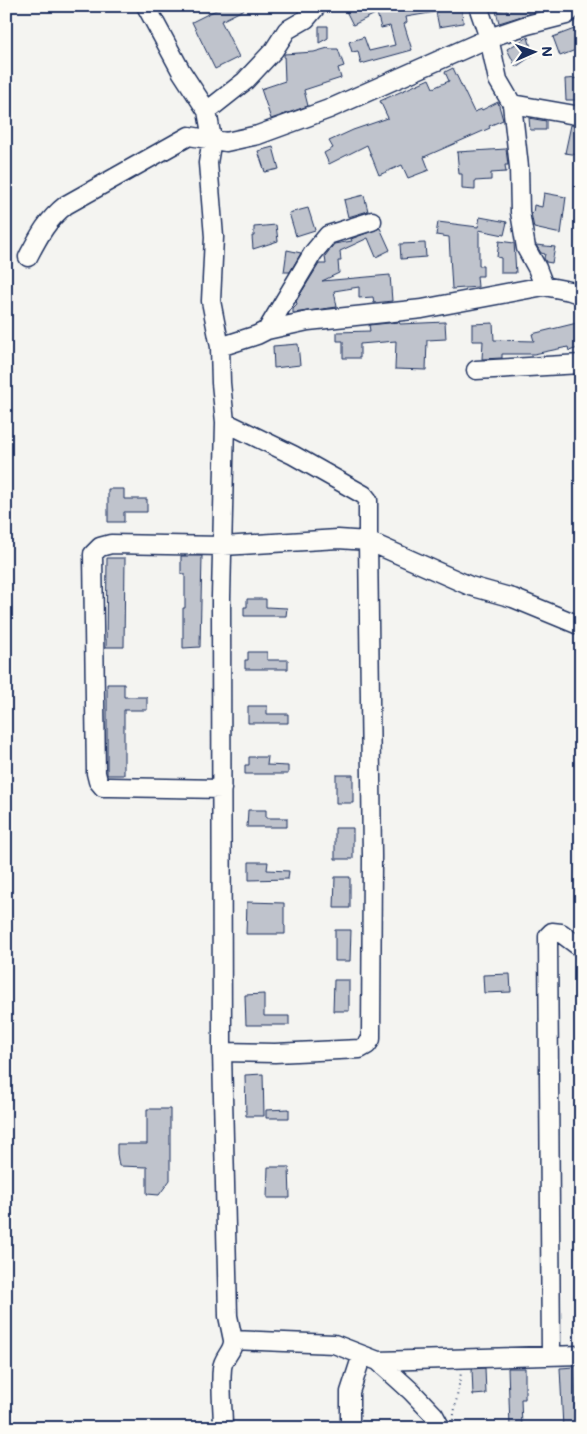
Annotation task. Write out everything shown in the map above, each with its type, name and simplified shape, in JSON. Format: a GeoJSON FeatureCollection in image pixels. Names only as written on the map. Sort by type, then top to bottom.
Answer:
{"type":"FeatureCollection","features":[{"type":"Feature","properties":{"kind":"street"},"geometry":{"type":"LineString","coordinates":[[146,6],[181,71],[207,111],[212,139],[208,163],[214,237],[211,301],[220,347],[225,422],[221,598],[222,1052],[227,1297],[228,1316],[233,1340],[222,1369],[223,1428]]}},
{"type":"Feature","properties":{"kind":"street"},"geometry":{"type":"LineString","coordinates":[[207,111],[245,81],[274,50],[287,30],[306,19],[317,6]]}},
{"type":"Feature","properties":{"kind":"street"},"geometry":{"type":"LineString","coordinates":[[478,6],[489,38],[498,80],[512,104],[519,168],[520,212],[526,248],[544,286]]}},
{"type":"Feature","properties":{"kind":"street"},"geometry":{"type":"LineString","coordinates":[[28,257],[53,214],[189,136],[226,142],[267,132],[329,109],[489,38],[527,25],[566,15],[576,6]]}},
{"type":"Feature","properties":{"kind":"street"},"geometry":{"type":"LineString","coordinates":[[512,104],[581,116]]}},
{"type":"Feature","properties":{"kind":"street"},"geometry":{"type":"LineString","coordinates":[[267,330],[313,254],[328,235],[372,221]]}},
{"type":"Feature","properties":{"kind":"street"},"geometry":{"type":"LineString","coordinates":[[220,347],[267,330],[308,320],[422,309],[544,286],[581,295]]}},
{"type":"Feature","properties":{"kind":"street"},"geometry":{"type":"LineString","coordinates":[[476,370],[581,364]]}},
{"type":"Feature","properties":{"kind":"street"},"geometry":{"type":"LineString","coordinates":[[222,1052],[275,1053],[360,1049],[366,1045],[370,1039],[372,856],[368,500],[364,495],[293,455],[225,422]]}},
{"type":"Feature","properties":{"kind":"street"},"geometry":{"type":"LineString","coordinates":[[222,789],[110,788],[103,787],[98,780],[96,773],[93,554],[100,547],[111,544],[222,546],[338,539],[368,540],[470,586],[513,598],[581,626]]}},
{"type":"Feature","properties":{"kind":"street"},"geometry":{"type":"LineString","coordinates":[[551,1356],[548,936],[552,932],[561,932],[581,948]]}},
{"type":"Feature","properties":{"kind":"street"},"geometry":{"type":"LineString","coordinates":[[233,1340],[334,1344],[370,1358],[411,1391],[434,1416],[441,1428]]}},
{"type":"Feature","properties":{"kind":"street"},"geometry":{"type":"LineString","coordinates":[[370,1358],[463,1360],[581,1355]]}},
{"type":"Feature","properties":{"kind":"street"},"geometry":{"type":"LineString","coordinates":[[350,1428],[350,1392],[370,1358]]}},
{"type":"Feature","properties":{"kind":"path"},"geometry":{"type":"LineString","coordinates":[[452,1428],[463,1360]]}},
{"type":"Feature","properties":{"kind":"building"},"geometry":{"type":"Polygon","coordinates":[[[224,6],[251,6],[221,21],[239,57],[215,69],[192,22],[224,6]]]}},
{"type":"Feature","properties":{"kind":"building"},"geometry":{"type":"Polygon","coordinates":[[[350,6],[461,6],[463,23],[439,27],[436,12],[406,17],[407,22],[404,24],[412,50],[361,64],[358,51],[352,52],[349,42],[364,37],[369,51],[395,45],[390,26],[381,28],[377,13],[353,25],[345,9],[350,6]]]}},
{"type":"Feature","properties":{"kind":"building"},"geometry":{"type":"Polygon","coordinates":[[[507,6],[533,6],[535,12],[499,23],[496,11],[507,9],[507,6]]]}},
{"type":"Feature","properties":{"kind":"building"},"geometry":{"type":"Polygon","coordinates":[[[319,26],[328,26],[328,38],[319,43],[319,26]]]}},
{"type":"Feature","properties":{"kind":"building"},"geometry":{"type":"Polygon","coordinates":[[[577,28],[581,37],[581,48],[560,56],[553,37],[577,28]]]}},
{"type":"Feature","properties":{"kind":"building"},"geometry":{"type":"Polygon","coordinates":[[[528,37],[533,55],[516,67],[507,49],[528,37]]]}},
{"type":"Feature","properties":{"kind":"building"},"geometry":{"type":"Polygon","coordinates":[[[328,48],[338,49],[344,66],[338,68],[341,78],[304,90],[308,106],[271,119],[261,89],[285,81],[284,54],[314,52],[328,48]]]}},
{"type":"Feature","properties":{"kind":"building"},"geometry":{"type":"Polygon","coordinates":[[[453,68],[474,112],[498,102],[503,120],[489,126],[490,128],[424,157],[429,170],[408,178],[402,165],[379,175],[367,145],[329,164],[324,153],[333,148],[329,141],[353,130],[388,118],[380,101],[429,79],[433,88],[449,81],[445,72],[453,68]]]}},
{"type":"Feature","properties":{"kind":"building"},"geometry":{"type":"Polygon","coordinates":[[[581,78],[581,100],[566,100],[565,79],[581,78]]]}},
{"type":"Feature","properties":{"kind":"building"},"geometry":{"type":"Polygon","coordinates":[[[529,118],[546,121],[546,130],[530,130],[529,118]]]}},
{"type":"Feature","properties":{"kind":"building"},"geometry":{"type":"Polygon","coordinates":[[[571,125],[581,126],[579,155],[565,153],[571,125]]]}},
{"type":"Feature","properties":{"kind":"building"},"geometry":{"type":"Polygon","coordinates":[[[273,147],[279,169],[265,172],[258,151],[273,147]]]}},
{"type":"Feature","properties":{"kind":"building"},"geometry":{"type":"Polygon","coordinates":[[[506,149],[508,165],[505,165],[506,172],[491,173],[491,180],[475,181],[475,190],[462,189],[462,174],[459,174],[457,152],[506,149]]]}},
{"type":"Feature","properties":{"kind":"building"},"geometry":{"type":"Polygon","coordinates":[[[544,193],[566,197],[561,234],[534,228],[531,213],[533,213],[534,205],[542,207],[544,193]]]}},
{"type":"Feature","properties":{"kind":"building"},"geometry":{"type":"Polygon","coordinates":[[[364,195],[368,211],[348,217],[344,200],[364,195]]]}},
{"type":"Feature","properties":{"kind":"building"},"geometry":{"type":"Polygon","coordinates":[[[308,208],[315,230],[296,236],[289,213],[308,208]]]}},
{"type":"Feature","properties":{"kind":"building"},"geometry":{"type":"Polygon","coordinates":[[[480,217],[507,222],[504,235],[479,230],[479,266],[483,266],[483,276],[477,276],[478,287],[452,289],[449,237],[436,235],[438,222],[478,227],[480,217]]]}},
{"type":"Feature","properties":{"kind":"building"},"geometry":{"type":"Polygon","coordinates":[[[276,225],[278,241],[253,249],[252,236],[254,236],[254,227],[276,225]]]}},
{"type":"Feature","properties":{"kind":"building"},"geometry":{"type":"Polygon","coordinates":[[[380,228],[390,250],[376,257],[368,238],[340,251],[341,261],[338,261],[339,273],[322,281],[390,275],[392,301],[374,303],[373,297],[359,298],[359,287],[334,291],[337,307],[293,313],[293,308],[297,304],[296,301],[319,264],[326,264],[325,256],[334,244],[352,241],[351,239],[380,228]]]}},
{"type":"Feature","properties":{"kind":"building"},"geometry":{"type":"Polygon","coordinates":[[[499,241],[514,243],[516,273],[501,273],[501,258],[497,257],[499,241]]]}},
{"type":"Feature","properties":{"kind":"building"},"geometry":{"type":"Polygon","coordinates":[[[425,243],[426,257],[401,259],[400,244],[425,243]]]}},
{"type":"Feature","properties":{"kind":"building"},"geometry":{"type":"Polygon","coordinates":[[[536,245],[555,247],[552,263],[546,262],[545,254],[541,253],[536,245]]]}},
{"type":"Feature","properties":{"kind":"building"},"geometry":{"type":"Polygon","coordinates":[[[287,250],[301,253],[290,272],[284,272],[287,250]]]}},
{"type":"Feature","properties":{"kind":"building"},"geometry":{"type":"Polygon","coordinates":[[[399,322],[400,324],[445,322],[446,339],[427,340],[426,370],[395,369],[396,341],[360,344],[360,358],[343,358],[343,341],[337,341],[337,332],[370,331],[369,325],[399,322]]]}},
{"type":"Feature","properties":{"kind":"building"},"geometry":{"type":"Polygon","coordinates":[[[581,322],[581,347],[569,351],[568,347],[534,354],[502,354],[502,358],[482,359],[483,341],[472,341],[472,324],[493,323],[494,340],[534,341],[532,334],[581,322]]]}},
{"type":"Feature","properties":{"kind":"building"},"geometry":{"type":"Polygon","coordinates":[[[298,344],[300,365],[274,368],[273,346],[298,344]]]}},
{"type":"Feature","properties":{"kind":"building"},"geometry":{"type":"Polygon","coordinates":[[[108,489],[124,489],[124,499],[147,499],[147,512],[124,512],[124,522],[108,522],[108,489]]]}},
{"type":"Feature","properties":{"kind":"building"},"geometry":{"type":"Polygon","coordinates":[[[181,556],[202,556],[200,647],[183,648],[185,574],[181,574],[181,556]]]}},
{"type":"Feature","properties":{"kind":"building"},"geometry":{"type":"Polygon","coordinates":[[[107,558],[125,558],[124,647],[106,647],[107,558]]]}},
{"type":"Feature","properties":{"kind":"building"},"geometry":{"type":"Polygon","coordinates":[[[247,599],[266,599],[266,607],[287,608],[286,616],[244,616],[244,607],[247,607],[247,599]]]}},
{"type":"Feature","properties":{"kind":"building"},"geometry":{"type":"Polygon","coordinates":[[[248,652],[267,652],[267,660],[288,660],[288,669],[245,669],[245,660],[248,660],[248,652]]]}},
{"type":"Feature","properties":{"kind":"building"},"geometry":{"type":"Polygon","coordinates":[[[107,684],[124,684],[124,697],[147,697],[147,710],[124,710],[124,775],[107,775],[107,684]]]}},
{"type":"Feature","properties":{"kind":"building"},"geometry":{"type":"Polygon","coordinates":[[[248,706],[267,706],[267,714],[288,714],[288,723],[248,723],[248,706]]]}},
{"type":"Feature","properties":{"kind":"building"},"geometry":{"type":"Polygon","coordinates":[[[249,757],[268,757],[267,765],[288,766],[288,774],[245,774],[245,765],[249,765],[249,757]]]}},
{"type":"Feature","properties":{"kind":"building"},"geometry":{"type":"Polygon","coordinates":[[[336,775],[353,775],[353,803],[336,803],[336,775]]]}},
{"type":"Feature","properties":{"kind":"building"},"geometry":{"type":"Polygon","coordinates":[[[248,810],[266,810],[266,818],[287,818],[287,827],[247,827],[248,810]]]}},
{"type":"Feature","properties":{"kind":"building"},"geometry":{"type":"Polygon","coordinates":[[[335,828],[353,828],[353,859],[335,859],[335,828]]]}},
{"type":"Feature","properties":{"kind":"building"},"geometry":{"type":"Polygon","coordinates":[[[249,862],[268,862],[267,870],[289,871],[288,879],[249,880],[249,862]]]}},
{"type":"Feature","properties":{"kind":"building"},"geometry":{"type":"Polygon","coordinates":[[[335,877],[350,877],[350,908],[334,908],[335,877]]]}},
{"type":"Feature","properties":{"kind":"building"},"geometry":{"type":"Polygon","coordinates":[[[247,902],[284,903],[285,934],[246,934],[247,902]]]}},
{"type":"Feature","properties":{"kind":"building"},"geometry":{"type":"Polygon","coordinates":[[[335,930],[351,930],[350,961],[335,961],[335,930]]]}},
{"type":"Feature","properties":{"kind":"building"},"geometry":{"type":"Polygon","coordinates":[[[510,974],[511,992],[484,993],[483,975],[510,974]]]}},
{"type":"Feature","properties":{"kind":"building"},"geometry":{"type":"Polygon","coordinates":[[[334,980],[349,980],[349,1011],[333,1011],[334,980]]]}},
{"type":"Feature","properties":{"kind":"building"},"geometry":{"type":"Polygon","coordinates":[[[264,994],[264,1016],[289,1016],[289,1025],[246,1025],[245,995],[264,994]]]}},
{"type":"Feature","properties":{"kind":"building"},"geometry":{"type":"Polygon","coordinates":[[[263,1074],[264,1116],[246,1116],[245,1075],[263,1074]]]}},
{"type":"Feature","properties":{"kind":"building"},"geometry":{"type":"Polygon","coordinates":[[[147,1109],[170,1109],[170,1180],[159,1195],[147,1194],[147,1167],[119,1166],[117,1154],[117,1144],[147,1144],[147,1109]]]}},
{"type":"Feature","properties":{"kind":"building"},"geometry":{"type":"Polygon","coordinates":[[[289,1109],[289,1118],[266,1118],[266,1110],[289,1109]]]}},
{"type":"Feature","properties":{"kind":"building"},"geometry":{"type":"Polygon","coordinates":[[[268,1167],[289,1167],[290,1198],[267,1198],[268,1167]]]}},
{"type":"Feature","properties":{"kind":"building"},"geometry":{"type":"Polygon","coordinates":[[[575,1367],[576,1428],[563,1428],[560,1368],[575,1367]]]}},
{"type":"Feature","properties":{"kind":"building"},"geometry":{"type":"Polygon","coordinates":[[[485,1368],[486,1394],[473,1395],[472,1369],[485,1368]]]}},
{"type":"Feature","properties":{"kind":"building"},"geometry":{"type":"Polygon","coordinates":[[[508,1368],[525,1368],[525,1399],[521,1399],[522,1428],[510,1428],[508,1368]]]}}]}
